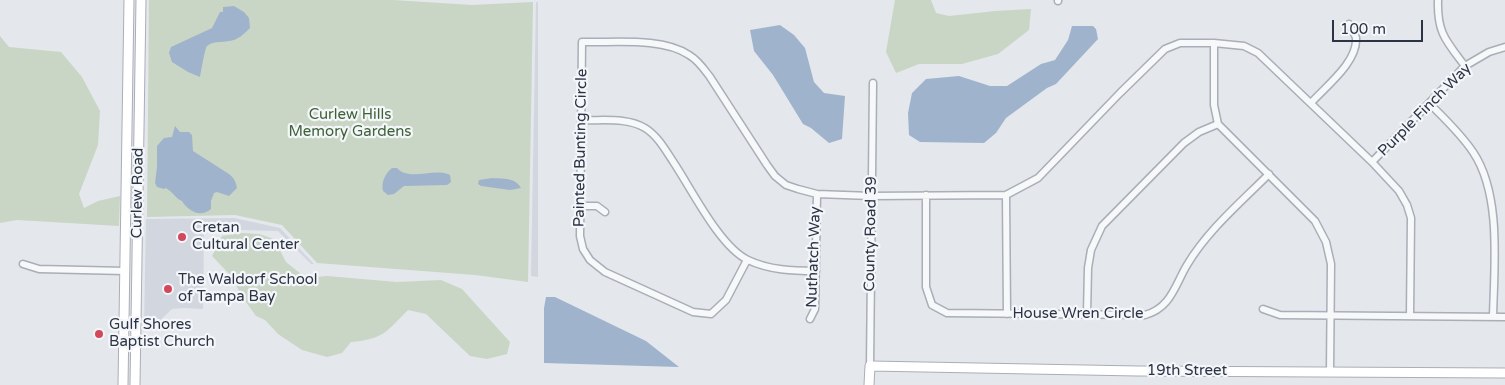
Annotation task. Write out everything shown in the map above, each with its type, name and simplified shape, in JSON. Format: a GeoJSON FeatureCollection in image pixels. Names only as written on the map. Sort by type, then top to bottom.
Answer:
{"type":"FeatureCollection","features":[{"type":"Feature","properties":{"kind":"main road","name":"Curlew Road"},"geometry":{"type":"LineString","coordinates":[[123,385],[129,0]]}},
{"type":"Feature","properties":{"kind":"main road","name":"Curlew Road"},"geometry":{"type":"LineString","coordinates":[[135,385],[141,0]]}},
{"type":"Feature","properties":{"kind":"main road"},"geometry":{"type":"LineString","coordinates":[[125,271],[130,282],[131,329],[136,332]]}},
{"type":"Feature","properties":{"kind":"main road","name":"19th Street"},"geometry":{"type":"LineString","coordinates":[[870,366],[1138,371],[1505,373]]}},
{"type":"Feature","properties":{"kind":"main road","name":"County Road 39"},"geometry":{"type":"LineString","coordinates":[[869,385],[870,366]]}},
{"type":"Feature","properties":{"kind":"street"},"geometry":{"type":"LineString","coordinates":[[1438,0],[1438,17],[1444,38],[1465,66]]}},
{"type":"Feature","properties":{"kind":"street"},"geometry":{"type":"LineString","coordinates":[[1311,102],[1349,62],[1354,51],[1356,37],[1349,24]]}},
{"type":"Feature","properties":{"kind":"street","name":"Painted Bunting Circle"},"geometry":{"type":"LineString","coordinates":[[747,260],[726,300],[711,314],[693,312],[605,272],[594,265],[583,249],[580,236],[582,42],[662,44],[688,54],[701,65],[710,77],[775,176],[786,185],[817,194]]}},
{"type":"Feature","properties":{"kind":"street"},"geometry":{"type":"LineString","coordinates":[[817,194],[871,196],[1006,195],[1038,178],[1165,49],[1180,43],[1239,45],[1256,52],[1311,102],[1372,162],[1399,192],[1407,205],[1411,218],[1410,316]]}},
{"type":"Feature","properties":{"kind":"street"},"geometry":{"type":"LineString","coordinates":[[1214,43],[1214,105],[1218,124],[1315,221],[1326,242],[1331,264],[1330,372]]}},
{"type":"Feature","properties":{"kind":"street","name":"Purple Finch Way"},"geometry":{"type":"LineString","coordinates":[[1372,162],[1465,66],[1489,52],[1505,47]]}},
{"type":"Feature","properties":{"kind":"street","name":"County Road 39"},"geometry":{"type":"LineString","coordinates":[[870,366],[873,83]]}},
{"type":"Feature","properties":{"kind":"street"},"geometry":{"type":"LineString","coordinates":[[1430,104],[1456,130],[1474,154],[1487,181],[1494,219],[1493,317]]}},
{"type":"Feature","properties":{"kind":"street"},"geometry":{"type":"LineString","coordinates":[[581,120],[629,122],[646,128],[660,142],[719,234],[734,250],[747,260],[782,270],[816,271]]}},
{"type":"Feature","properties":{"kind":"street"},"geometry":{"type":"LineString","coordinates":[[1087,314],[1088,268],[1091,250],[1102,226],[1184,143],[1200,132],[1218,124]]}},
{"type":"Feature","properties":{"kind":"street","name":"House Wren Circle"},"geometry":{"type":"LineString","coordinates":[[926,195],[926,287],[932,304],[947,313],[1145,315],[1158,311],[1166,304],[1187,264],[1204,239],[1269,174]]}},
{"type":"Feature","properties":{"kind":"street","name":"Nuthatch Way"},"geometry":{"type":"LineString","coordinates":[[810,319],[815,309],[817,194]]}},
{"type":"Feature","properties":{"kind":"street"},"geometry":{"type":"LineString","coordinates":[[1006,195],[1007,314]]}},
{"type":"Feature","properties":{"kind":"street"},"geometry":{"type":"LineString","coordinates":[[580,206],[597,206],[605,212]]}},
{"type":"Feature","properties":{"kind":"street"},"geometry":{"type":"LineString","coordinates":[[23,264],[39,269],[125,271]]}},
{"type":"Feature","properties":{"kind":"street"},"geometry":{"type":"LineString","coordinates":[[1263,309],[1280,315],[1505,317]]}},
{"type":"Feature","properties":{"kind":"shaded area"},"geometry":{"type":"Polygon","coordinates":[[[536,2],[538,2],[538,277],[531,276],[536,2]]]}},
{"type":"Feature","properties":{"kind":"shaded area"},"geometry":{"type":"Polygon","coordinates":[[[234,218],[280,228],[314,264],[311,264],[278,231],[204,229],[203,309],[172,309],[153,327],[144,328],[146,219],[234,218]]]}},
{"type":"Feature","properties":{"kind":"green space","name":"Curlew Hills Memory Gardens"},"geometry":{"type":"Polygon","coordinates":[[[149,0],[393,0],[472,5],[533,2],[528,282],[475,275],[317,263],[282,225],[235,215],[147,217],[149,0]]]}},
{"type":"Feature","properties":{"kind":"green space"},"geometry":{"type":"Polygon","coordinates":[[[895,0],[931,0],[936,13],[949,16],[1031,9],[1029,30],[998,54],[962,64],[919,64],[896,73],[886,52],[895,0]]]}},
{"type":"Feature","properties":{"kind":"green space"},"geometry":{"type":"Polygon","coordinates":[[[0,36],[9,47],[61,52],[82,77],[100,111],[98,145],[79,194],[84,208],[98,201],[120,196],[119,226],[17,220],[0,223],[0,36]]]}},
{"type":"Feature","properties":{"kind":"green space"},"geometry":{"type":"Polygon","coordinates":[[[242,233],[259,234],[274,239],[286,262],[306,278],[327,276],[397,282],[441,280],[462,289],[510,342],[507,354],[487,359],[470,356],[426,314],[408,310],[384,333],[371,339],[351,342],[342,353],[327,357],[302,350],[278,334],[265,320],[256,316],[241,295],[232,277],[212,256],[222,236],[242,233]]]}},
{"type":"Feature","properties":{"kind":"water"},"geometry":{"type":"Polygon","coordinates":[[[234,6],[244,12],[249,18],[250,28],[236,39],[213,43],[207,46],[200,77],[172,62],[169,53],[171,47],[212,28],[220,12],[223,12],[223,7],[234,6]]]}},
{"type":"Feature","properties":{"kind":"water"},"geometry":{"type":"Polygon","coordinates":[[[780,25],[794,35],[805,48],[814,82],[824,93],[845,96],[842,139],[829,143],[803,124],[773,75],[754,51],[750,30],[780,25]]]}},
{"type":"Feature","properties":{"kind":"water"},"geometry":{"type":"Polygon","coordinates":[[[1072,26],[1093,26],[1096,29],[1098,39],[1056,84],[1047,88],[1006,118],[996,133],[984,143],[920,142],[909,135],[908,113],[912,93],[926,79],[959,76],[990,86],[1007,86],[1041,64],[1055,60],[1068,40],[1072,26]]]}},
{"type":"Feature","properties":{"kind":"water"},"geometry":{"type":"Polygon","coordinates":[[[175,126],[180,132],[189,132],[192,135],[193,151],[229,174],[235,182],[237,188],[229,196],[217,192],[214,193],[211,209],[207,212],[199,213],[191,210],[166,188],[157,187],[155,183],[157,146],[164,138],[172,137],[175,126]]]}},
{"type":"Feature","properties":{"kind":"water"},"geometry":{"type":"Polygon","coordinates":[[[392,168],[397,168],[409,174],[444,173],[450,175],[451,182],[447,185],[404,186],[394,194],[388,195],[383,191],[383,181],[392,168]]]}},
{"type":"Feature","properties":{"kind":"water"},"geometry":{"type":"Polygon","coordinates":[[[492,178],[512,180],[521,188],[510,190],[478,184],[479,180],[492,178]]]}},
{"type":"Feature","properties":{"kind":"water"},"geometry":{"type":"Polygon","coordinates":[[[546,297],[555,297],[646,341],[679,367],[544,363],[544,308],[546,297]]]}},
{"type":"Feature","properties":{"kind":"place","name":"Cretan Cultural Center"},"geometry":{"type":"Point","coordinates":[182,237]}},
{"type":"Feature","properties":{"kind":"place","name":"The Waldorf School of Tampa Bay"},"geometry":{"type":"Point","coordinates":[168,289]}},
{"type":"Feature","properties":{"kind":"place","name":"Gulf Shores Baptist Church"},"geometry":{"type":"Point","coordinates":[99,334]}}]}
